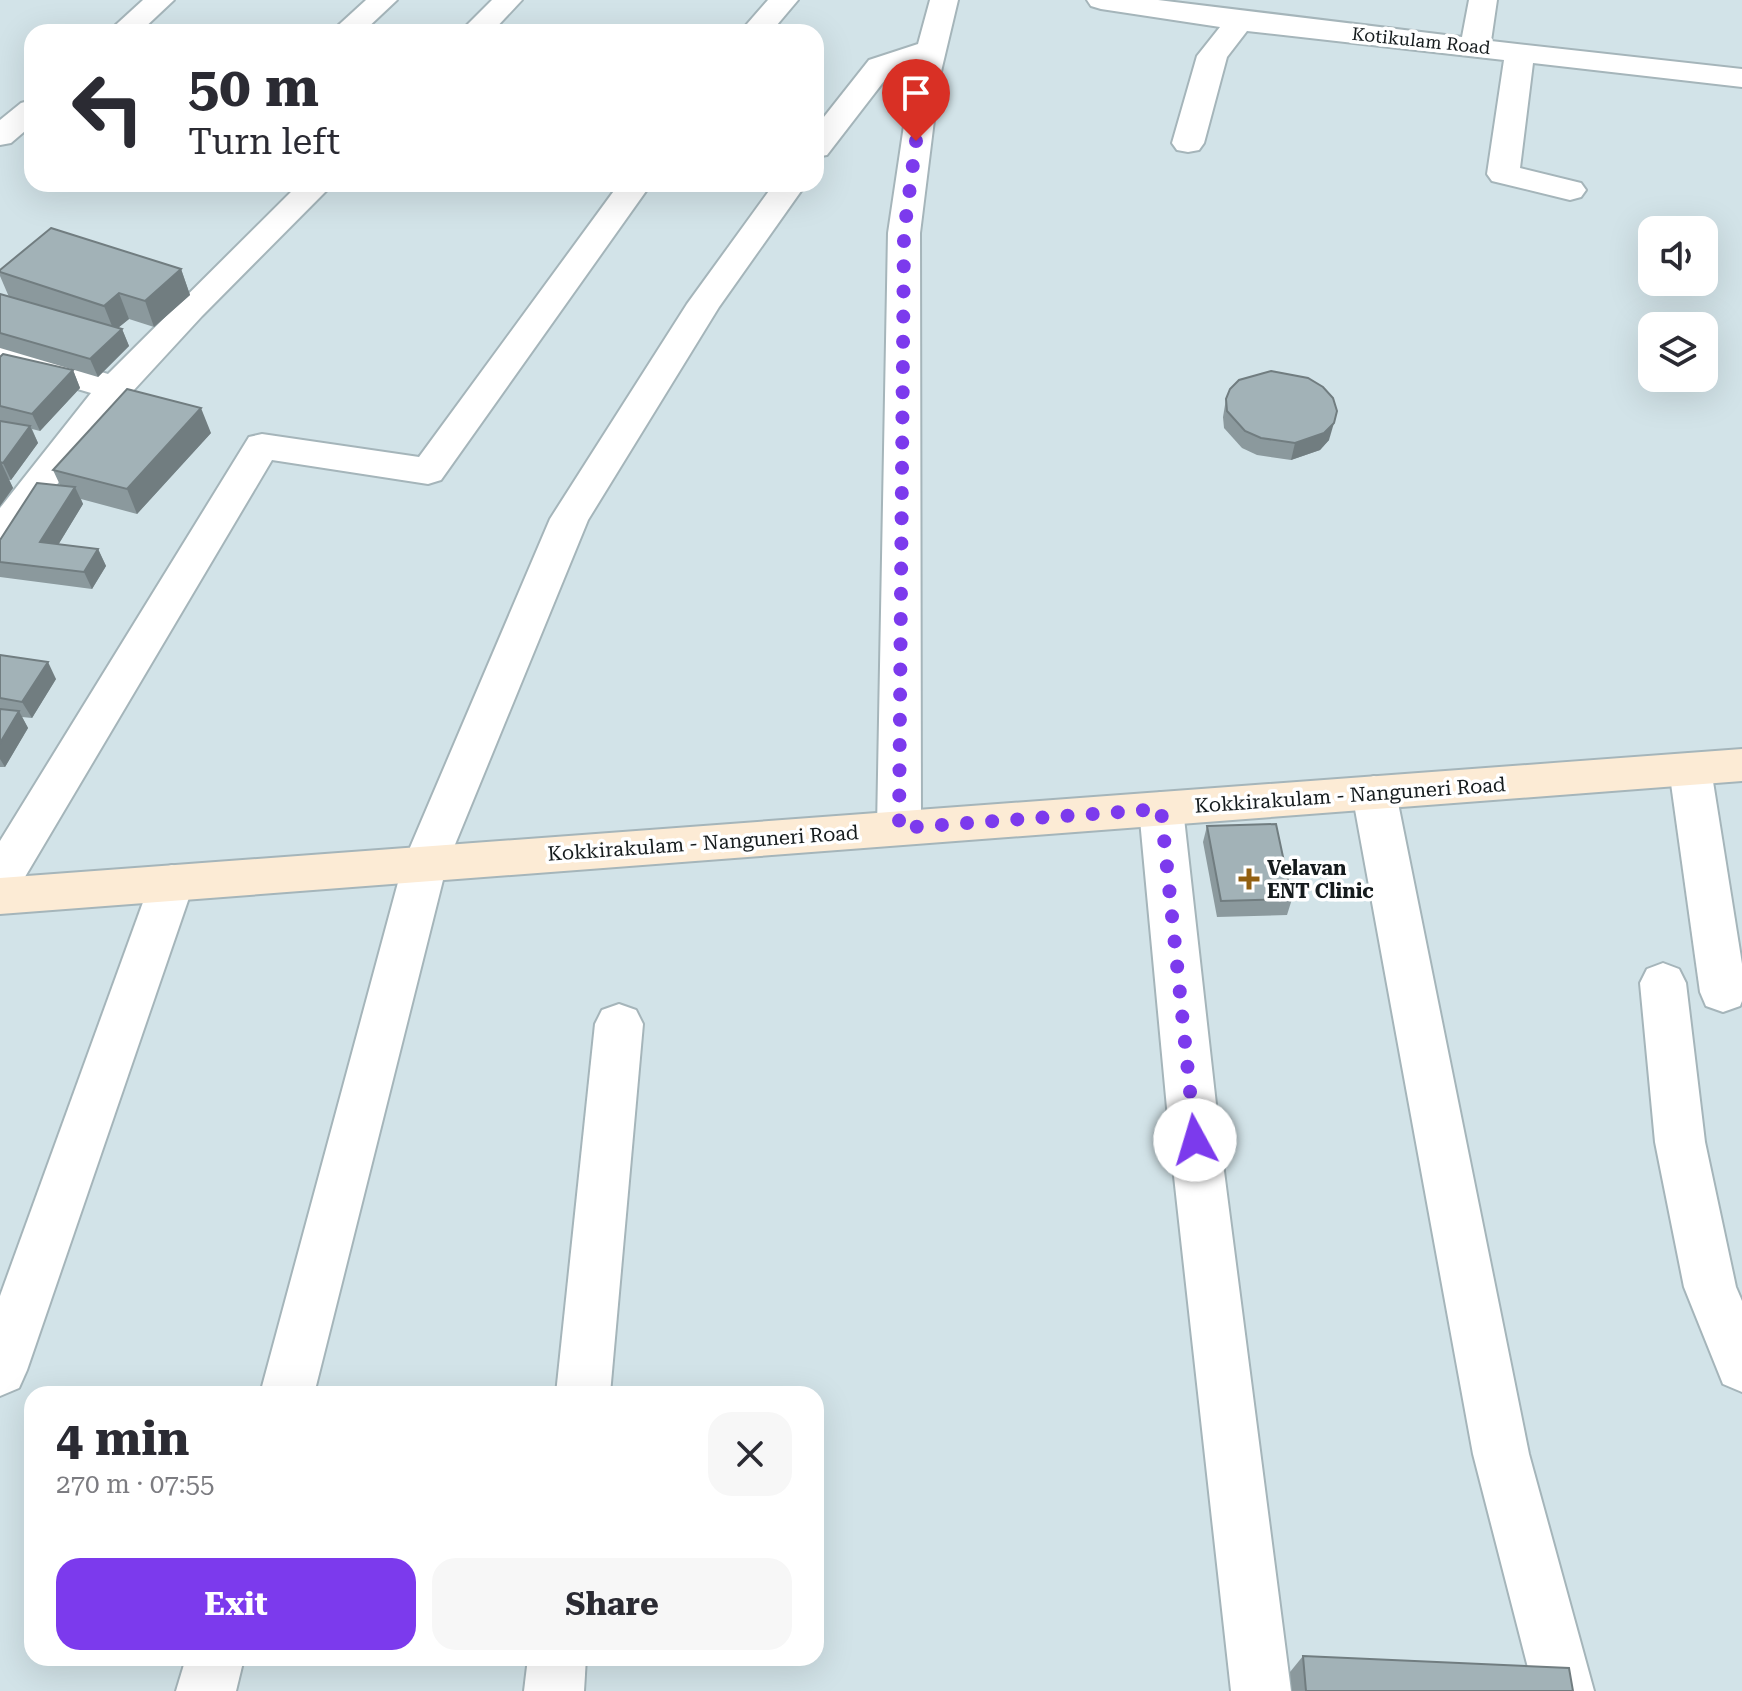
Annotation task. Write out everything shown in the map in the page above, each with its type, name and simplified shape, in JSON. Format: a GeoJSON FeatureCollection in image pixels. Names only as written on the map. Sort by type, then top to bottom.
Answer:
{"type":"FeatureCollection","features":[{"type":"Feature","properties":{"kind":"main road","name":"Kokkirakulam - Nanguneri Road"},"geometry":{"type":"LineString","coordinates":[[0,896],[1742,765]]}},
{"type":"Feature","properties":{"kind":"street"},"geometry":{"type":"LineString","coordinates":[[132,24],[160,0]]}},
{"type":"Feature","properties":{"kind":"street"},"geometry":{"type":"LineString","coordinates":[[355,24],[383,0]]}},
{"type":"Feature","properties":{"kind":"street"},"geometry":{"type":"LineString","coordinates":[[483,24],[508,0]]}},
{"type":"Feature","properties":{"kind":"street"},"geometry":{"type":"LineString","coordinates":[[762,24],[784,0]]}},
{"type":"Feature","properties":{"kind":"street"},"geometry":{"type":"LineString","coordinates":[[899,828],[904,233],[924,80],[944,0]]}},
{"type":"Feature","properties":{"kind":"street","name":"Kotikulam Road"},"geometry":{"type":"LineString","coordinates":[[1101,0],[1377,24],[1475,47],[1742,78]]}},
{"type":"Feature","properties":{"kind":"street"},"geometry":{"type":"LineString","coordinates":[[1475,47],[1483,0]]}},
{"type":"Feature","properties":{"kind":"street"},"geometry":{"type":"LineString","coordinates":[[1188,143],[1225,13]]}},
{"type":"Feature","properties":{"kind":"street"},"geometry":{"type":"LineString","coordinates":[[824,138],[880,66],[932,49]]}},
{"type":"Feature","properties":{"kind":"street"},"geometry":{"type":"LineString","coordinates":[[1520,53],[1503,174],[1570,190]]}},
{"type":"Feature","properties":{"kind":"street"},"geometry":{"type":"LineString","coordinates":[[0,136],[24,116]]}},
{"type":"Feature","properties":{"kind":"street"},"geometry":{"type":"LineString","coordinates":[[0,537],[23,502],[114,388],[309,192]]}},
{"type":"Feature","properties":{"kind":"street"},"geometry":{"type":"LineString","coordinates":[[0,879],[262,446],[428,471],[629,192]]}},
{"type":"Feature","properties":{"kind":"street"},"geometry":{"type":"LineString","coordinates":[[289,1386],[425,864],[569,519],[704,304],[784,192]]}},
{"type":"Feature","properties":{"kind":"street"},"geometry":{"type":"LineString","coordinates":[[0,354],[114,388]]}},
{"type":"Feature","properties":{"kind":"street"},"geometry":{"type":"LineString","coordinates":[[1690,769],[1723,992]]}},
{"type":"Feature","properties":{"kind":"street"},"geometry":{"type":"LineString","coordinates":[[1374,793],[1501,1454],[1564,1691]]}},
{"type":"Feature","properties":{"kind":"street"},"geometry":{"type":"LineString","coordinates":[[1161,809],[1195,1140],[1261,1691]]}},
{"type":"Feature","properties":{"kind":"street"},"geometry":{"type":"LineString","coordinates":[[0,1370],[172,883]]}},
{"type":"Feature","properties":{"kind":"street"},"geometry":{"type":"LineString","coordinates":[[1663,983],[1683,1157],[1710,1287],[1742,1366]]}},
{"type":"Feature","properties":{"kind":"street"},"geometry":{"type":"LineString","coordinates":[[584,1386],[619,1024]]}},
{"type":"Feature","properties":{"kind":"street"},"geometry":{"type":"LineString","coordinates":[[206,1691],[213,1666]]}},
{"type":"Feature","properties":{"kind":"street"},"geometry":{"type":"LineString","coordinates":[[554,1691],[556,1666]]}},
{"type":"Feature","properties":{"kind":"building"},"geometry":{"type":"Polygon","coordinates":[[[51,228],[181,269],[145,301],[119,293],[104,306],[0,272],[51,228]]]}},
{"type":"Feature","properties":{"kind":"building"},"geometry":{"type":"Polygon","coordinates":[[[0,294],[122,329],[90,359],[0,333],[0,294]]]}},
{"type":"Feature","properties":{"kind":"building"},"geometry":{"type":"Polygon","coordinates":[[[3,354],[73,370],[32,414],[0,406],[0,357],[3,354]]]}},
{"type":"Feature","properties":{"kind":"building"},"geometry":{"type":"Polygon","coordinates":[[[1271,371],[1308,378],[1323,387],[1333,398],[1337,411],[1334,423],[1324,433],[1295,443],[1261,438],[1245,431],[1227,411],[1226,399],[1230,389],[1239,380],[1271,371]]]}},
{"type":"Feature","properties":{"kind":"building"},"geometry":{"type":"Polygon","coordinates":[[[127,389],[201,408],[127,489],[53,470],[127,389]]]}},
{"type":"Feature","properties":{"kind":"building"},"geometry":{"type":"Polygon","coordinates":[[[0,421],[30,426],[3,463],[0,462],[0,421]]]}},
{"type":"Feature","properties":{"kind":"building"},"geometry":{"type":"Polygon","coordinates":[[[37,483],[75,487],[40,542],[98,549],[84,572],[0,562],[0,540],[37,483]]]}},
{"type":"Feature","properties":{"kind":"building"},"geometry":{"type":"Polygon","coordinates":[[[0,655],[48,662],[22,702],[0,698],[0,655]]]}},
{"type":"Feature","properties":{"kind":"building"},"geometry":{"type":"Polygon","coordinates":[[[0,709],[19,711],[0,743],[0,709]]]}},
{"type":"Feature","properties":{"kind":"building"},"geometry":{"type":"Polygon","coordinates":[[[1276,824],[1292,899],[1221,901],[1207,826],[1276,824]]]}},
{"type":"Feature","properties":{"kind":"building"},"geometry":{"type":"Polygon","coordinates":[[[1303,1656],[1569,1668],[1573,1691],[1306,1691],[1303,1656]]]}},
{"type":"Feature","properties":{"kind":"place","name":"Velavan ENT Clinic"},"geometry":{"type":"Point","coordinates":[1249,879]}},
{"type":"Feature","properties":{"kind":"route"},"geometry":{"type":"LineString","coordinates":[[916,141],[904,233],[899,828],[1161,809],[1195,1140]]}}]}
